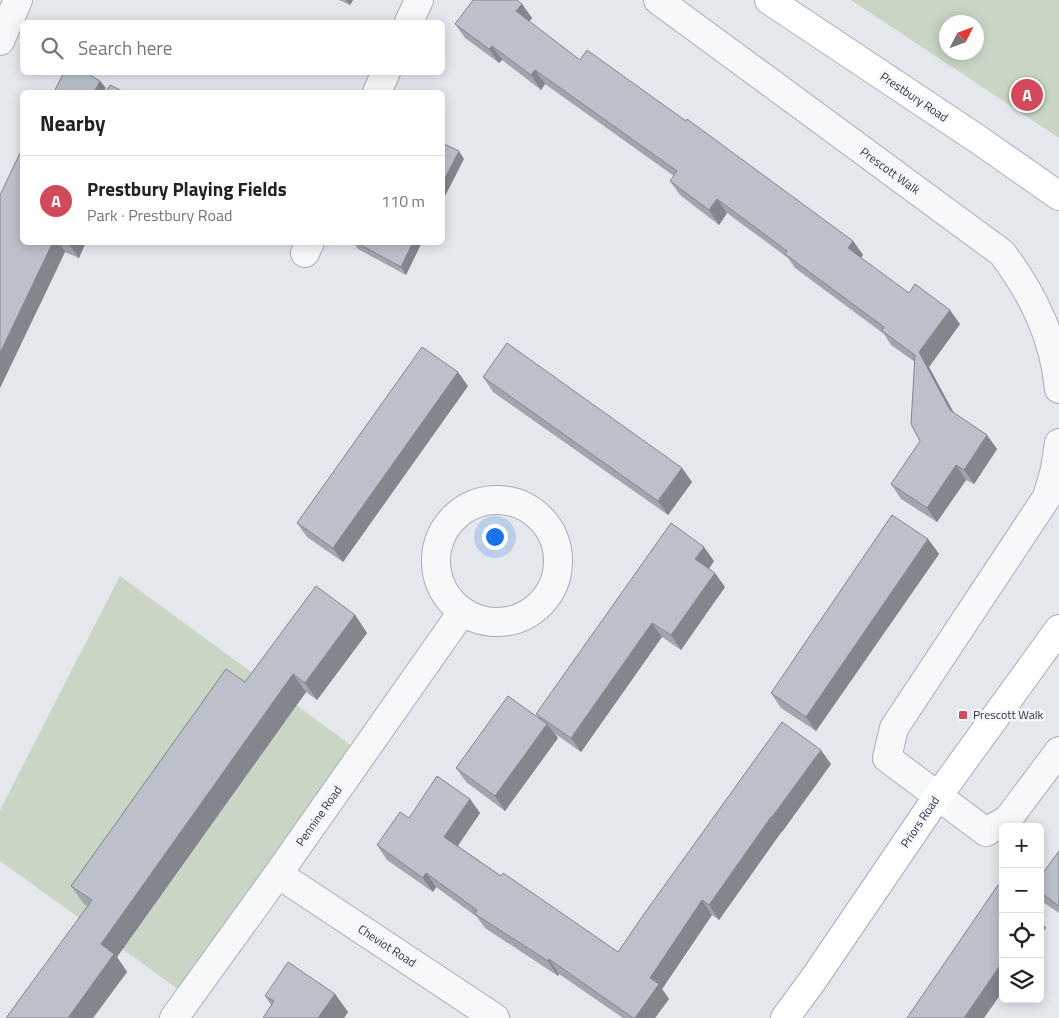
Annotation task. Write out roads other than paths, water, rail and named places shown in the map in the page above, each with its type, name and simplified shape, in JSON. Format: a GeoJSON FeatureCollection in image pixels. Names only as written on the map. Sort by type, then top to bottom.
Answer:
{"type":"FeatureCollection","features":[{"type":"Feature","properties":{"kind":"main road","name":"Prestbury Road"},"geometry":{"type":"LineString","coordinates":[[769,0],[979,140],[1059,196]]}},
{"type":"Feature","properties":{"kind":"main road","name":"Priors Road"},"geometry":{"type":"LineString","coordinates":[[785,1018],[938,796],[1059,629]]}},
{"type":"Feature","properties":{"kind":"street"},"geometry":{"type":"LineString","coordinates":[[0,41],[18,0]]}},
{"type":"Feature","properties":{"kind":"street"},"geometry":{"type":"LineString","coordinates":[[410,20],[419,0]]}},
{"type":"Feature","properties":{"kind":"street","name":"Prescott Walk"},"geometry":{"type":"LineString","coordinates":[[658,0],[1002,253],[1029,292],[1042,319],[1052,348],[1059,389]]}},
{"type":"Feature","properties":{"kind":"street"},"geometry":{"type":"LineString","coordinates":[[379,90],[385,75]]}},
{"type":"Feature","properties":{"kind":"street"},"geometry":{"type":"LineString","coordinates":[[1059,443],[1055,468],[1047,497],[894,728],[887,758],[986,832],[1008,820],[1059,751]]}},
{"type":"Feature","properties":{"kind":"street"},"geometry":{"type":"LineString","coordinates":[[489,500],[507,500],[524,506],[539,516],[550,530],[557,546],[559,564],[555,582],[546,599],[533,612],[525,616],[516,620],[497,623],[479,620],[462,612],[449,599],[440,584],[436,565],[437,547],[444,530],[456,516],[471,506],[489,500]]}},
{"type":"Feature","properties":{"kind":"street","name":"Pennine Road"},"geometry":{"type":"LineString","coordinates":[[174,1018],[278,874],[462,612]]}},
{"type":"Feature","properties":{"kind":"street","name":"Cheviot Road"},"geometry":{"type":"LineString","coordinates":[[278,874],[495,1018]]}},
{"type":"Feature","properties":{"kind":"place","name":"Prestbury Playing Fields"},"geometry":{"type":"Point","coordinates":[1027,95]}},
{"type":"Feature","properties":{"kind":"place","name":"Prescott Walk"},"geometry":{"type":"Point","coordinates":[963,715]}}]}
